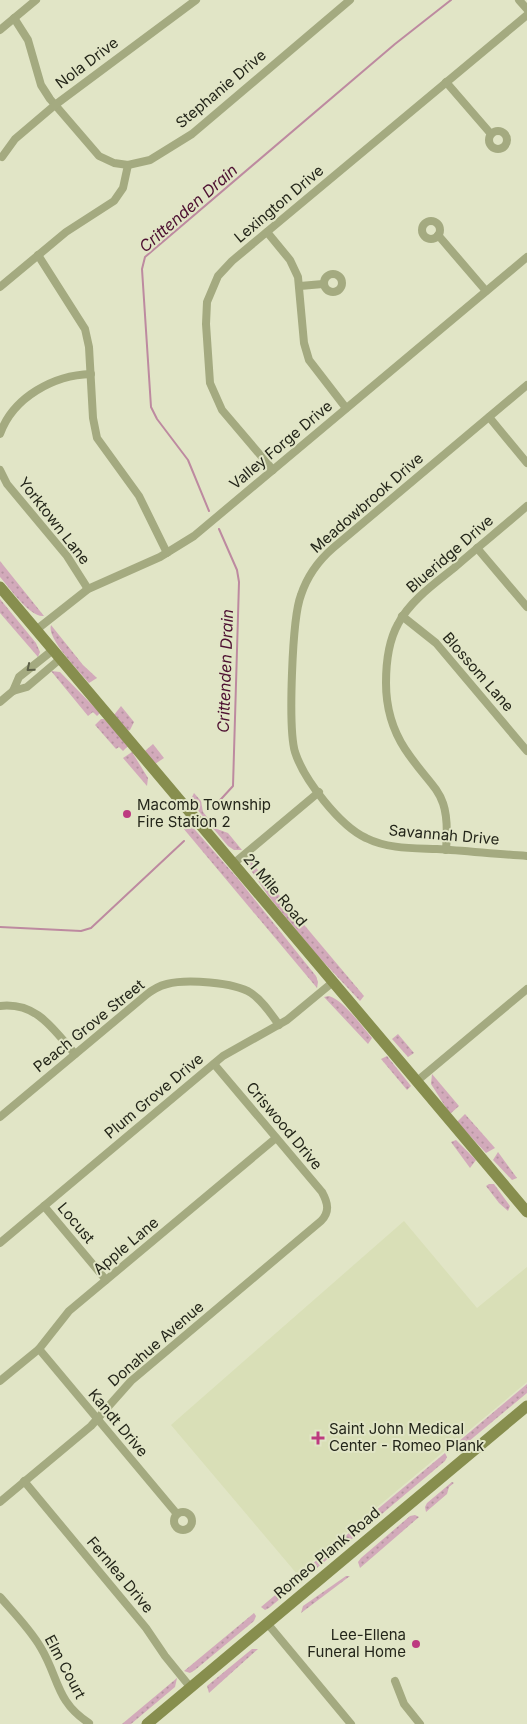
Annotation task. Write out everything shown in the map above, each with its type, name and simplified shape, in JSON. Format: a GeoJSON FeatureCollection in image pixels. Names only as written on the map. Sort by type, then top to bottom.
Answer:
{"type":"FeatureCollection","features":[{"type":"Feature","properties":{"kind":"street"},"geometry":{"type":"LineString","coordinates":[[0,30],[36,0]]}},
{"type":"Feature","properties":{"kind":"street","name":"Nola Drive"},"geometry":{"type":"LineString","coordinates":[[2,157],[15,139],[55,105],[196,0]]}},
{"type":"Feature","properties":{"kind":"street","name":"Stephanie Drive"},"geometry":{"type":"LineString","coordinates":[[128,165],[150,160],[192,134],[350,0]]}},
{"type":"Feature","properties":{"kind":"street"},"geometry":{"type":"LineString","coordinates":[[519,0],[527,9]]}},
{"type":"Feature","properties":{"kind":"street","name":"Lexington Drive"},"geometry":{"type":"LineString","coordinates":[[273,470],[222,410],[213,393],[208,373],[206,324],[210,293],[218,276],[232,261],[527,15]]}},
{"type":"Feature","properties":{"kind":"street"},"geometry":{"type":"LineString","coordinates":[[0,287],[75,226],[114,201],[123,188],[128,165],[114,163],[99,156],[55,105],[41,84],[25,32],[14,18]]}},
{"type":"Feature","properties":{"kind":"street"},"geometry":{"type":"LineString","coordinates":[[446,82],[491,134]]}},
{"type":"Feature","properties":{"kind":"street"},"geometry":{"type":"LineString","coordinates":[[268,232],[290,260],[300,286],[302,334],[306,352],[314,369],[346,408]]}},
{"type":"Feature","properties":{"kind":"street"},"geometry":{"type":"LineString","coordinates":[[438,235],[486,291]]}},
{"type":"Feature","properties":{"kind":"street"},"geometry":{"type":"LineString","coordinates":[[38,255],[82,320],[90,347],[93,418],[97,438],[139,496],[167,553]]}},
{"type":"Feature","properties":{"kind":"street","name":"Valley Forge Drive"},"geometry":{"type":"LineString","coordinates":[[36,630],[88,589],[167,553],[194,536],[527,257]]}},
{"type":"Feature","properties":{"kind":"street"},"geometry":{"type":"LineString","coordinates":[[300,286],[323,284]]}},
{"type":"Feature","properties":{"kind":"street"},"geometry":{"type":"LineString","coordinates":[[0,434],[14,410],[43,386],[62,377],[91,374]]}},
{"type":"Feature","properties":{"kind":"street","name":"Meadowbrook Drive"},"geometry":{"type":"LineString","coordinates":[[319,792],[298,759],[292,730],[296,615],[303,588],[325,555],[527,385]]}},
{"type":"Feature","properties":{"kind":"street"},"geometry":{"type":"LineString","coordinates":[[489,417],[527,463]]}},
{"type":"Feature","properties":{"kind":"street","name":"Yorktown Lane"},"geometry":{"type":"LineString","coordinates":[[0,470],[7,484],[67,556],[88,589]]}},
{"type":"Feature","properties":{"kind":"street","name":"Blueridge Drive"},"geometry":{"type":"LineString","coordinates":[[446,850],[447,820],[443,802],[433,784],[399,739],[388,704],[386,674],[389,650],[394,631],[402,616],[423,594],[527,506]]}},
{"type":"Feature","properties":{"kind":"street"},"geometry":{"type":"LineString","coordinates":[[477,548],[527,607]]}},
{"type":"Feature","properties":{"kind":"street","name":"21 Mile Road"},"geometry":{"type":"LineString","coordinates":[[0,587],[527,1212]]}},
{"type":"Feature","properties":{"kind":"street","name":"Blossom Lane"},"geometry":{"type":"LineString","coordinates":[[402,616],[436,643],[527,751]]}},
{"type":"Feature","properties":{"kind":"street"},"geometry":{"type":"LineString","coordinates":[[0,702],[13,691],[20,677],[57,655]]}},
{"type":"Feature","properties":{"kind":"street"},"geometry":{"type":"LineString","coordinates":[[13,691],[27,687],[57,655]]}},
{"type":"Feature","properties":{"kind":"street"},"geometry":{"type":"LineString","coordinates":[[233,864],[319,792]]}},
{"type":"Feature","properties":{"kind":"street","name":"Savannah Drive"},"geometry":{"type":"LineString","coordinates":[[319,792],[347,826],[366,839],[389,846],[527,856]]}},
{"type":"Feature","properties":{"kind":"street","name":"Peach Grove Street"},"geometry":{"type":"LineString","coordinates":[[0,1117],[146,995],[159,987],[176,982],[244,989],[258,999],[279,1025]]}},
{"type":"Feature","properties":{"kind":"street","name":"Plum Grove Drive"},"geometry":{"type":"LineString","coordinates":[[0,1243],[214,1064],[231,1051],[279,1025],[333,982]]}},
{"type":"Feature","properties":{"kind":"street"},"geometry":{"type":"LineString","coordinates":[[417,1081],[527,989]]}},
{"type":"Feature","properties":{"kind":"street"},"geometry":{"type":"LineString","coordinates":[[0,1006],[23,1008],[39,1014],[75,1054]]}},
{"type":"Feature","properties":{"kind":"street","name":"Criswood Drive"},"geometry":{"type":"LineString","coordinates":[[214,1064],[322,1192],[328,1208]]}},
{"type":"Feature","properties":{"kind":"street","name":"Apple Lane"},"geometry":{"type":"LineString","coordinates":[[0,1381],[38,1349],[63,1317],[276,1138]]}},
{"type":"Feature","properties":{"kind":"street","name":"Locust"},"geometry":{"type":"LineString","coordinates":[[44,1206],[106,1280]]}},
{"type":"Feature","properties":{"kind":"street","name":"Donahue Avenue"},"geometry":{"type":"LineString","coordinates":[[0,1502],[97,1420],[131,1380],[321,1221],[328,1208]]}},
{"type":"Feature","properties":{"kind":"street","name":"Kandt Drive"},"geometry":{"type":"LineString","coordinates":[[38,1349],[177,1514]]}},
{"type":"Feature","properties":{"kind":"street","name":"Romeo Plank Road"},"geometry":{"type":"LineString","coordinates":[[147,1724],[527,1406]]}},
{"type":"Feature","properties":{"kind":"street","name":"Fernlea Drive"},"geometry":{"type":"LineString","coordinates":[[24,1481],[146,1628],[191,1688]]}},
{"type":"Feature","properties":{"kind":"street","name":"Elm Court"},"geometry":{"type":"LineString","coordinates":[[0,1597],[38,1642],[64,1700],[76,1714],[89,1723]]}},
{"type":"Feature","properties":{"kind":"street"},"geometry":{"type":"LineString","coordinates":[[267,1623],[351,1724]]}},
{"type":"Feature","properties":{"kind":"street"},"geometry":{"type":"LineString","coordinates":[[395,1681],[401,1699],[420,1724]]}},
{"type":"Feature","properties":{"kind":"shaded area"},"geometry":{"type":"Polygon","coordinates":[[[0,561],[44,616],[32,612],[26,607],[0,577],[0,561]]]}},
{"type":"Feature","properties":{"kind":"shaded area"},"geometry":{"type":"Polygon","coordinates":[[[0,599],[36,643],[40,652],[38,657],[0,613],[0,599]]]}},
{"type":"Feature","properties":{"kind":"shaded area"},"geometry":{"type":"Polygon","coordinates":[[[51,625],[83,665],[97,678],[89,683],[58,646],[51,631],[51,625]]]}},
{"type":"Feature","properties":{"kind":"shaded area"},"geometry":{"type":"Polygon","coordinates":[[[51,671],[60,672],[100,713],[97,716],[93,712],[88,716],[51,671]]]}},
{"type":"Feature","properties":{"kind":"shaded area"},"geometry":{"type":"Polygon","coordinates":[[[121,706],[134,722],[130,730],[127,731],[114,715],[121,706]]]}},
{"type":"Feature","properties":{"kind":"shaded area"},"geometry":{"type":"Polygon","coordinates":[[[101,719],[104,719],[128,746],[123,751],[119,747],[116,749],[95,725],[101,719]]]}},
{"type":"Feature","properties":{"kind":"shaded area"},"geometry":{"type":"Polygon","coordinates":[[[153,744],[164,758],[155,764],[145,751],[153,744]]]}},
{"type":"Feature","properties":{"kind":"shaded area"},"geometry":{"type":"Polygon","coordinates":[[[132,752],[148,778],[147,786],[123,758],[132,752]]]}},
{"type":"Feature","properties":{"kind":"shaded area"},"geometry":{"type":"Polygon","coordinates":[[[194,793],[201,801],[203,812],[217,829],[228,833],[242,850],[234,850],[228,846],[190,801],[194,793]]]}},
{"type":"Feature","properties":{"kind":"shaded area"},"geometry":{"type":"Polygon","coordinates":[[[183,820],[189,823],[239,880],[316,976],[317,988],[178,822],[183,820]]]}},
{"type":"Feature","properties":{"kind":"shaded area"},"geometry":{"type":"Polygon","coordinates":[[[248,858],[364,996],[360,1001],[317,955],[269,897],[248,866],[248,858]]]}},
{"type":"Feature","properties":{"kind":"shaded area"},"geometry":{"type":"Polygon","coordinates":[[[329,996],[346,1008],[372,1038],[368,1044],[324,997],[329,996]]]}},
{"type":"Feature","properties":{"kind":"shaded area"},"geometry":{"type":"Polygon","coordinates":[[[398,1034],[414,1053],[408,1057],[392,1039],[398,1034]]]}},
{"type":"Feature","properties":{"kind":"shaded area"},"geometry":{"type":"Polygon","coordinates":[[[387,1056],[411,1086],[407,1090],[381,1059],[387,1056]]]}},
{"type":"Feature","properties":{"kind":"shaded area"},"geometry":{"type":"Polygon","coordinates":[[[432,1074],[459,1106],[450,1114],[431,1084],[432,1074]]]}},
{"type":"Feature","properties":{"kind":"shaded area"},"geometry":{"type":"Polygon","coordinates":[[[465,1114],[495,1148],[486,1153],[457,1122],[465,1114]]]}},
{"type":"Feature","properties":{"kind":"shaded area"},"geometry":{"type":"Polygon","coordinates":[[[456,1140],[476,1160],[470,1168],[451,1142],[456,1140]]]}},
{"type":"Feature","properties":{"kind":"shaded area"},"geometry":{"type":"Polygon","coordinates":[[[498,1152],[517,1178],[512,1180],[493,1160],[498,1152]]]}},
{"type":"Feature","properties":{"kind":"shaded area"},"geometry":{"type":"Polygon","coordinates":[[[494,1184],[510,1206],[508,1211],[486,1186],[494,1184]]]}},
{"type":"Feature","properties":{"kind":"shaded area"},"geometry":{"type":"Polygon","coordinates":[[[404,1221],[477,1308],[527,1267],[527,1382],[297,1574],[171,1425],[404,1221]]]}},
{"type":"Feature","properties":{"kind":"shaded area"},"geometry":{"type":"Polygon","coordinates":[[[527,1384],[527,1393],[462,1447],[457,1449],[452,1447],[527,1384]]]}},
{"type":"Feature","properties":{"kind":"shaded area"},"geometry":{"type":"Polygon","coordinates":[[[445,1453],[447,1457],[445,1461],[346,1544],[337,1543],[445,1453]]]}},
{"type":"Feature","properties":{"kind":"shaded area"},"geometry":{"type":"Polygon","coordinates":[[[452,1482],[454,1483],[449,1487],[447,1494],[426,1512],[425,1507],[427,1503],[452,1482]]]}},
{"type":"Feature","properties":{"kind":"shaded area"},"geometry":{"type":"Polygon","coordinates":[[[415,1515],[419,1517],[360,1568],[358,1562],[361,1558],[410,1516],[415,1515]]]}},
{"type":"Feature","properties":{"kind":"shaded area"},"geometry":{"type":"Polygon","coordinates":[[[330,1549],[330,1557],[269,1608],[265,1610],[261,1607],[330,1549]]]}},
{"type":"Feature","properties":{"kind":"shaded area"},"geometry":{"type":"Polygon","coordinates":[[[346,1576],[350,1576],[301,1613],[303,1606],[346,1576]]]}},
{"type":"Feature","properties":{"kind":"shaded area"},"geometry":{"type":"Polygon","coordinates":[[[254,1613],[256,1616],[254,1621],[195,1670],[190,1673],[184,1671],[254,1613]]]}},
{"type":"Feature","properties":{"kind":"shaded area"},"geometry":{"type":"Polygon","coordinates":[[[252,1649],[258,1649],[209,1693],[207,1686],[252,1649]]]}},
{"type":"Feature","properties":{"kind":"shaded area"},"geometry":{"type":"Polygon","coordinates":[[[177,1678],[175,1687],[131,1724],[122,1724],[177,1678]]]}},
{"type":"Feature","properties":{"kind":"waterway","name":"Crittenden Drain"},"geometry":{"type":"LineString","coordinates":[[209,511],[188,460],[157,419],[151,407],[142,269],[145,257],[395,44],[451,0]]}},
{"type":"Feature","properties":{"kind":"waterway","name":"Crittenden Drain"},"geometry":{"type":"LineString","coordinates":[[212,809],[233,786],[239,582],[237,570],[219,529]]}},
{"type":"Feature","properties":{"kind":"waterway","name":"Crittenden Drain"},"geometry":{"type":"LineString","coordinates":[[0,927],[81,931],[91,928],[184,841]]}},
{"type":"Feature","properties":{"kind":"place","name":"Macomb Township Fire Station 2"},"geometry":{"type":"Point","coordinates":[127,814]}},
{"type":"Feature","properties":{"kind":"place","name":"Saint John Medical Center - Romeo Plank"},"geometry":{"type":"Point","coordinates":[318,1438]}},
{"type":"Feature","properties":{"kind":"place","name":"Lee-Ellena Funeral Home"},"geometry":{"type":"Point","coordinates":[416,1644]}}]}
